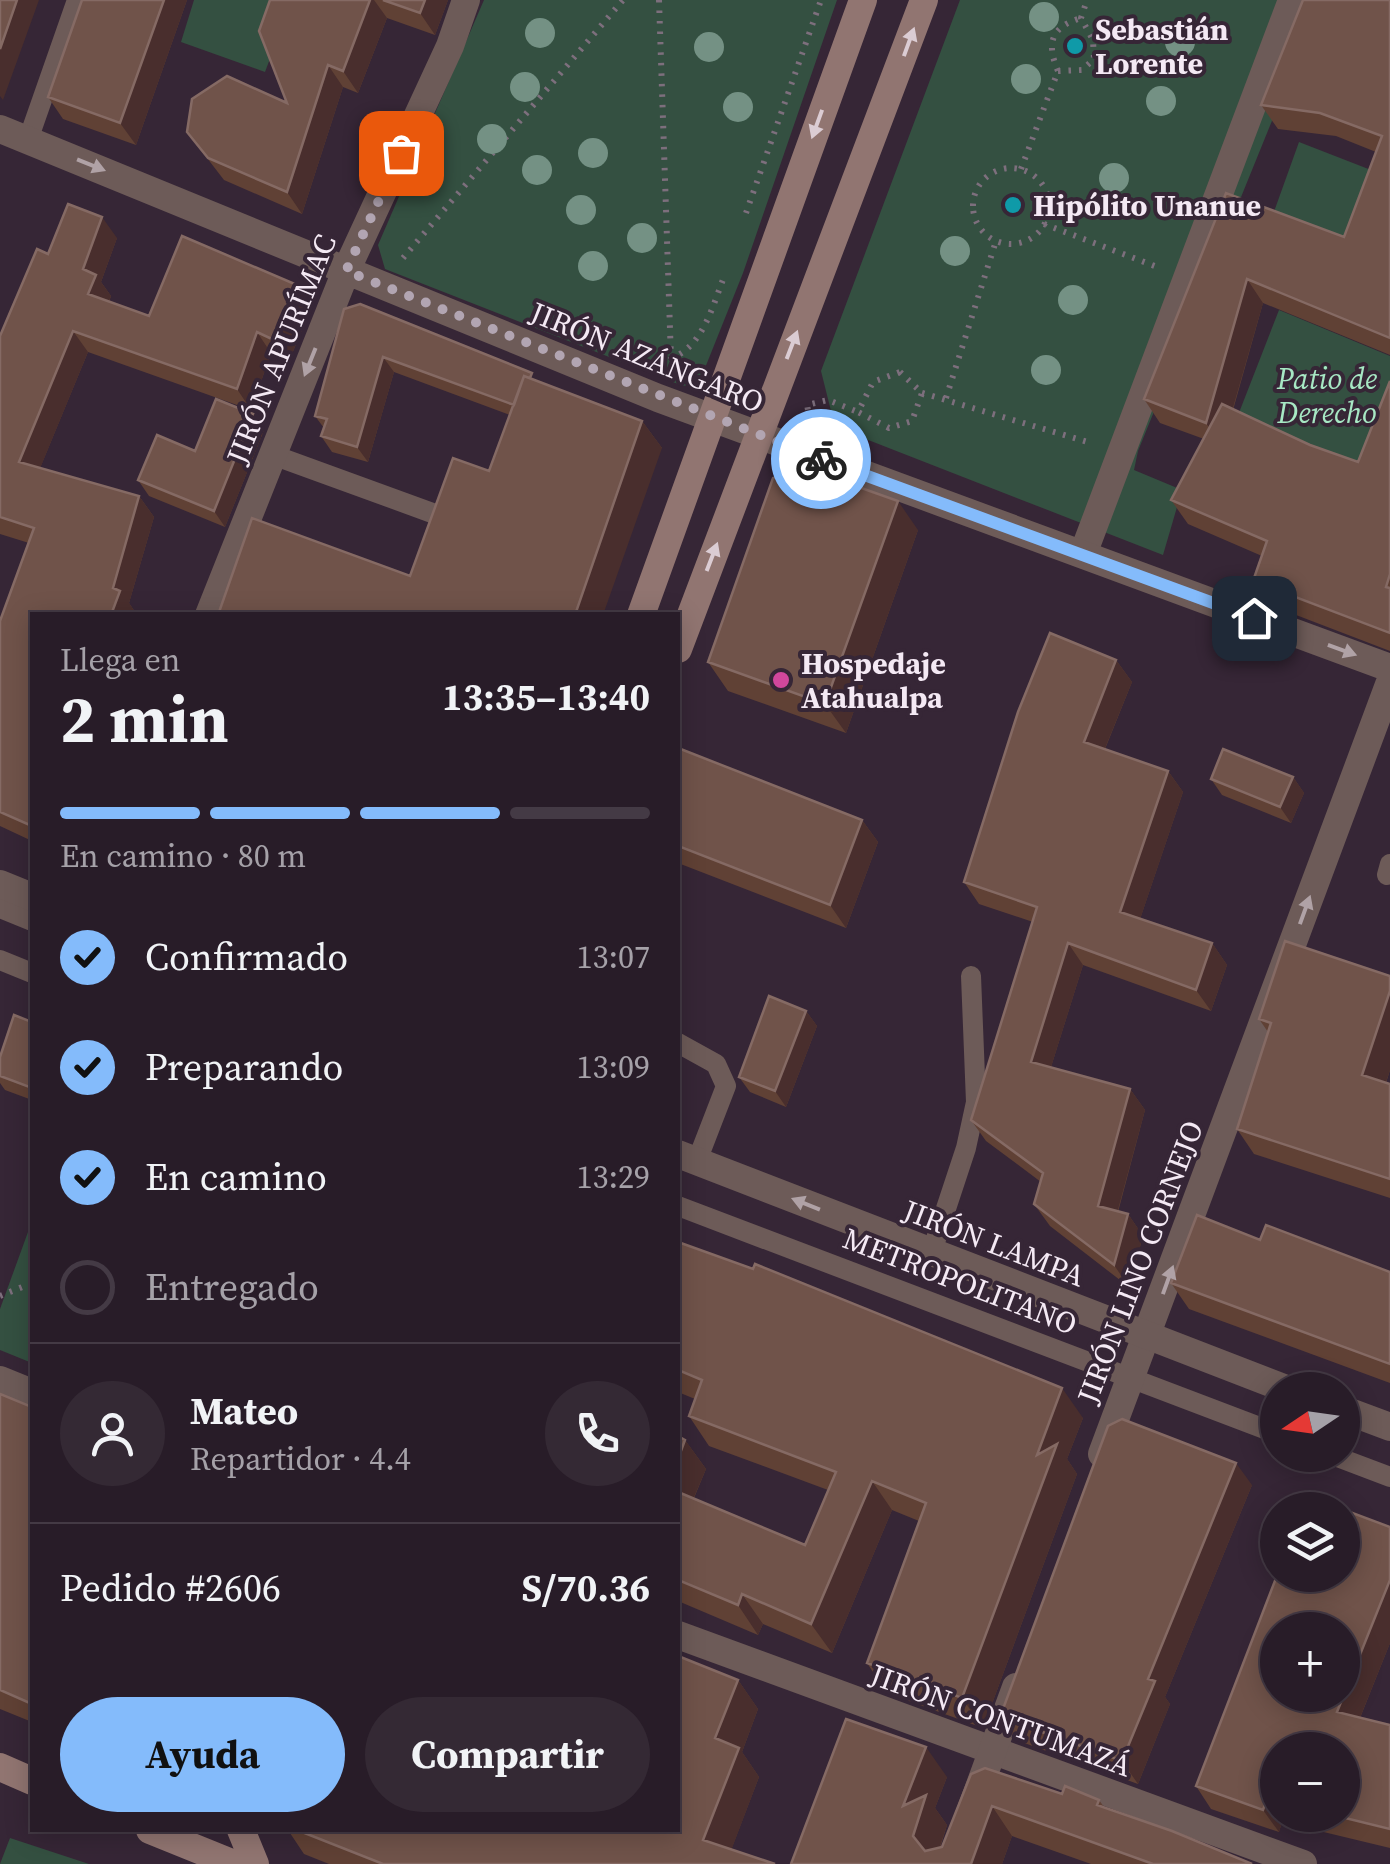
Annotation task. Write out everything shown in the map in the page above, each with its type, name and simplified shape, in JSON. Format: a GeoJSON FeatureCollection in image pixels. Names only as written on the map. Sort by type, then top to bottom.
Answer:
{"type":"FeatureCollection","features":[{"type":"Feature","properties":{"kind":"main road"},"geometry":{"type":"LineString","coordinates":[[642,612],[863,0]]}},
{"type":"Feature","properties":{"kind":"main road"},"geometry":{"type":"LineString","coordinates":[[680,643],[924,0]]}},
{"type":"Feature","properties":{"kind":"main road"},"geometry":{"type":"LineString","coordinates":[[0,1767],[30,1780]]}},
{"type":"Feature","properties":{"kind":"main road"},"geometry":{"type":"LineString","coordinates":[[157,1832],[234,1864]]}},
{"type":"Feature","properties":{"kind":"main road"},"geometry":{"type":"LineString","coordinates":[[243,1832],[255,1864]]}},
{"type":"Feature","properties":{"kind":"street","name":"JIRÓN APURÍMAC"},"geometry":{"type":"LineString","coordinates":[[210,612],[346,271],[466,0]]}},
{"type":"Feature","properties":{"kind":"street"},"geometry":{"type":"LineString","coordinates":[[1083,554],[1292,0]]}},
{"type":"Feature","properties":{"kind":"street","name":"JIRÓN AZÁNGARO"},"geometry":{"type":"LineString","coordinates":[[0,129],[757,436],[1390,668]]}},
{"type":"Feature","properties":{"kind":"street","name":"JIRÓN LINO CORNEJO"},"geometry":{"type":"LineString","coordinates":[[1094,1476],[1390,682]]}},
{"type":"Feature","properties":{"kind":"street"},"geometry":{"type":"LineString","coordinates":[[0,884],[30,896]]}},
{"type":"Feature","properties":{"kind":"street","name":"JIRÓN LAMPA"},"geometry":{"type":"LineString","coordinates":[[687,1158],[1260,1379]]}},
{"type":"Feature","properties":{"kind":"street"},"geometry":{"type":"LineString","coordinates":[[0,1380],[30,1392]]}},
{"type":"Feature","properties":{"kind":"street"},"geometry":{"type":"LineString","coordinates":[[1360,1416],[1390,1427]]}},
{"type":"Feature","properties":{"kind":"street","name":"JIRÓN CONTUMAZÁ"},"geometry":{"type":"LineString","coordinates":[[680,1636],[1303,1864]]}},
{"type":"Feature","properties":{"kind":"street"},"geometry":{"type":"LineString","coordinates":[[952,1864],[1026,1660]]}},
{"type":"Feature","properties":{"kind":"lane"},"geometry":{"type":"LineString","coordinates":[[28,140],[77,0]]}},
{"type":"Feature","properties":{"kind":"lane"},"geometry":{"type":"LineString","coordinates":[[273,455],[435,514]]}},
{"type":"Feature","properties":{"kind":"lane"},"geometry":{"type":"LineString","coordinates":[[0,908],[30,920]]}},
{"type":"Feature","properties":{"kind":"lane"},"geometry":{"type":"LineString","coordinates":[[0,960],[30,972]]}},
{"type":"Feature","properties":{"kind":"lane"},"geometry":{"type":"LineString","coordinates":[[931,1254],[966,1148],[976,1102],[970,976]]}},
{"type":"Feature","properties":{"kind":"lane"},"geometry":{"type":"LineString","coordinates":[[680,1044],[716,1064],[726,1086],[687,1158]]}},
{"type":"Feature","properties":{"kind":"lane","name":"METROPOLITANO"},"geometry":{"type":"LineString","coordinates":[[680,1207],[1260,1427]]}},
{"type":"Feature","properties":{"kind":"lane"},"geometry":{"type":"LineString","coordinates":[[1360,1466],[1390,1477]]}},
{"type":"Feature","properties":{"kind":"path"},"geometry":{"type":"LineString","coordinates":[[414,268],[401,255],[623,0]]}},
{"type":"Feature","properties":{"kind":"path"},"geometry":{"type":"LineString","coordinates":[[659,0],[671,360]]}},
{"type":"Feature","properties":{"kind":"path"},"geometry":{"type":"LineString","coordinates":[[746,215],[822,0]]}},
{"type":"Feature","properties":{"kind":"path"},"geometry":{"type":"LineString","coordinates":[[1058,71],[1082,70],[1094,60],[1093,40],[1081,18],[1087,0]]}},
{"type":"Feature","properties":{"kind":"path"},"geometry":{"type":"LineString","coordinates":[[1021,169],[1058,71],[1050,52],[1052,34],[1063,24],[1081,18]]}},
{"type":"Feature","properties":{"kind":"path"},"geometry":{"type":"LineString","coordinates":[[1021,169],[1046,191],[1048,214],[1038,234],[1018,244],[996,240],[979,226],[976,194],[989,176],[1021,169]]}},
{"type":"Feature","properties":{"kind":"path"},"geometry":{"type":"LineString","coordinates":[[1044,224],[1186,278]]}},
{"type":"Feature","properties":{"kind":"path"},"geometry":{"type":"LineString","coordinates":[[946,398],[996,240]]}},
{"type":"Feature","properties":{"kind":"path"},"geometry":{"type":"LineString","coordinates":[[643,356],[657,362],[671,360],[689,349],[705,327],[728,266]]}},
{"type":"Feature","properties":{"kind":"path"},"geometry":{"type":"LineString","coordinates":[[858,412],[873,382],[900,372],[922,393],[1121,453]]}},
{"type":"Feature","properties":{"kind":"path"},"geometry":{"type":"LineString","coordinates":[[808,405],[828,400],[888,428],[912,421],[922,393]]}},
{"type":"Feature","properties":{"kind":"path"},"geometry":{"type":"LineString","coordinates":[[0,1296],[30,1284]]}},
{"type":"Feature","properties":{"kind":"green space"},"geometry":{"type":"Polygon","coordinates":[[[194,0],[292,0],[265,72],[181,42],[194,0]]]}},
{"type":"Feature","properties":{"kind":"green space"},"geometry":{"type":"Polygon","coordinates":[[[484,0],[837,0],[743,273],[699,383],[683,386],[385,269],[378,245],[484,0]]]}},
{"type":"Feature","properties":{"kind":"green space"},"geometry":{"type":"Polygon","coordinates":[[[960,0],[1321,0],[1138,451],[1134,470],[1182,490],[1163,555],[835,427],[821,371],[960,0]]]}},
{"type":"Feature","properties":{"kind":"green space"},"geometry":{"type":"Polygon","coordinates":[[[1299,142],[1389,177],[1357,255],[1271,220],[1299,142]]]}},
{"type":"Feature","properties":{"kind":"green space","name":"Patio de Derecho"},"geometry":{"type":"Polygon","coordinates":[[[1279,310],[1390,356],[1390,428],[1370,477],[1235,423],[1279,310]]]}},
{"type":"Feature","properties":{"kind":"green space"},"geometry":{"type":"Polygon","coordinates":[[[30,1226],[30,1362],[0,1350],[0,1309],[30,1226]]]}},
{"type":"Feature","properties":{"kind":"green space"},"geometry":{"type":"Polygon","coordinates":[[[10,1838],[89,1864],[0,1864],[10,1838]]]}},
{"type":"Feature","properties":{"kind":"building"},"geometry":{"type":"Polygon","coordinates":[[[0,0],[17,0],[0,49],[0,0]]]}},
{"type":"Feature","properties":{"kind":"building"},"geometry":{"type":"Polygon","coordinates":[[[82,0],[164,0],[120,123],[48,97],[82,0]]]}},
{"type":"Feature","properties":{"kind":"building"},"geometry":{"type":"Polygon","coordinates":[[[270,0],[370,0],[343,71],[328,65],[287,192],[208,158],[187,132],[192,99],[227,76],[287,103],[259,31],[270,0]]]}},
{"type":"Feature","properties":{"kind":"building"},"geometry":{"type":"Polygon","coordinates":[[[383,0],[425,0],[420,13],[383,0]]]}},
{"type":"Feature","properties":{"kind":"building"},"geometry":{"type":"Polygon","coordinates":[[[1303,0],[1390,0],[1390,338],[1247,279],[1206,423],[1144,399],[1226,193],[1344,237],[1382,136],[1320,113],[1261,105],[1303,0]]]}},
{"type":"Feature","properties":{"kind":"building"},"geometry":{"type":"Polygon","coordinates":[[[68,204],[102,217],[83,269],[96,275],[88,294],[149,316],[182,236],[297,285],[274,340],[257,332],[237,389],[73,331],[19,462],[139,496],[113,588],[120,591],[112,612],[30,612],[30,825],[0,812],[0,621],[34,528],[0,517],[0,336],[37,249],[48,254],[68,204]]]}},
{"type":"Feature","properties":{"kind":"building"},"geometry":{"type":"Polygon","coordinates":[[[360,304],[532,373],[530,378],[524,376],[514,405],[383,357],[357,447],[321,436],[327,419],[315,416],[344,309],[360,304]]]}},
{"type":"Feature","properties":{"kind":"building"},"geometry":{"type":"Polygon","coordinates":[[[524,376],[642,421],[576,612],[219,612],[252,518],[410,576],[453,458],[489,471],[524,376]]]}},
{"type":"Feature","properties":{"kind":"building"},"geometry":{"type":"Polygon","coordinates":[[[1390,381],[1390,574],[1386,587],[1390,588],[1390,633],[1253,581],[1267,541],[1171,500],[1222,404],[1310,445],[1358,462],[1390,381]]]}},
{"type":"Feature","properties":{"kind":"building"},"geometry":{"type":"Polygon","coordinates":[[[216,399],[253,414],[214,511],[138,480],[157,435],[195,451],[216,399]]]}},
{"type":"Feature","properties":{"kind":"building"},"geometry":{"type":"Polygon","coordinates":[[[805,468],[898,501],[825,704],[708,662],[773,478],[805,468]]]}},
{"type":"Feature","properties":{"kind":"building"},"geometry":{"type":"Polygon","coordinates":[[[1050,633],[1116,660],[1084,742],[1168,771],[1120,912],[1212,943],[1196,990],[1068,943],[1031,1062],[1130,1089],[1098,1206],[1128,1214],[1114,1265],[1034,1204],[1043,1173],[971,1120],[1037,907],[964,882],[1018,712],[1050,633]]]}},
{"type":"Feature","properties":{"kind":"building"},"geometry":{"type":"Polygon","coordinates":[[[680,749],[862,820],[830,905],[680,847],[680,749]]]}},
{"type":"Feature","properties":{"kind":"building"},"geometry":{"type":"Polygon","coordinates":[[[1223,749],[1293,777],[1280,807],[1211,779],[1223,749]]]}},
{"type":"Feature","properties":{"kind":"building"},"geometry":{"type":"Polygon","coordinates":[[[1285,941],[1390,976],[1390,991],[1362,1075],[1390,1084],[1390,1179],[1237,1129],[1271,1023],[1259,1019],[1285,941]]]}},
{"type":"Feature","properties":{"kind":"building"},"geometry":{"type":"Polygon","coordinates":[[[769,996],[806,1011],[775,1091],[739,1077],[769,996]]]}},
{"type":"Feature","properties":{"kind":"building"},"geometry":{"type":"Polygon","coordinates":[[[14,1015],[30,1021],[30,1087],[0,1076],[0,1057],[14,1015]]]}},
{"type":"Feature","properties":{"kind":"building"},"geometry":{"type":"Polygon","coordinates":[[[1197,1215],[1260,1240],[1266,1225],[1390,1272],[1390,1364],[1171,1283],[1197,1215]]]}},
{"type":"Feature","properties":{"kind":"building"},"geometry":{"type":"Polygon","coordinates":[[[680,1243],[753,1269],[755,1264],[1062,1388],[1037,1455],[1057,1444],[962,1698],[867,1663],[926,1503],[872,1481],[811,1624],[742,1594],[738,1605],[680,1581],[680,1493],[805,1545],[836,1472],[689,1416],[702,1380],[680,1371],[680,1243]]]}},
{"type":"Feature","properties":{"kind":"building"},"geometry":{"type":"Polygon","coordinates":[[[0,1394],[30,1406],[30,1703],[0,1690],[0,1394]]]}},
{"type":"Feature","properties":{"kind":"building"},"geometry":{"type":"Polygon","coordinates":[[[1122,1419],[1236,1463],[1148,1679],[1155,1681],[1122,1761],[1000,1717],[1108,1426],[1122,1419]]]}},
{"type":"Feature","properties":{"kind":"building"},"geometry":{"type":"Polygon","coordinates":[[[1360,1516],[1390,1527],[1390,1580],[1360,1655],[1360,1612],[1263,1612],[1271,1592],[1360,1592],[1360,1516]]]}},
{"type":"Feature","properties":{"kind":"building"},"geometry":{"type":"Polygon","coordinates":[[[1260,1620],[1260,1712],[1337,1712],[1390,1725],[1390,1829],[1360,1822],[1360,1732],[1260,1732],[1260,1809],[1196,1786],[1260,1620]]]}},
{"type":"Feature","properties":{"kind":"building"},"geometry":{"type":"Polygon","coordinates":[[[680,1657],[738,1680],[715,1738],[739,1748],[703,1840],[775,1864],[383,1864],[302,1832],[680,1832],[680,1657]]]}},
{"type":"Feature","properties":{"kind":"building"},"geometry":{"type":"Polygon","coordinates":[[[846,1719],[926,1747],[903,1806],[926,1795],[913,1836],[925,1851],[942,1847],[971,1774],[985,1768],[1062,1794],[1065,1786],[1099,1800],[1097,1805],[1252,1864],[1153,1864],[992,1806],[971,1864],[791,1864],[846,1719]]]}},
{"type":"Feature","properties":{"kind":"way so far"},"geometry":{"type":"LineString","coordinates":[[401,153],[346,271],[658,398],[821,459]]}},
{"type":"Feature","properties":{"kind":"place","name":"Sebastián Lorente"},"geometry":{"type":"Point","coordinates":[1075,46]}},
{"type":"Feature","properties":{"kind":"place","name":"Hipólito Unanue"},"geometry":{"type":"Point","coordinates":[1013,205]}},
{"type":"Feature","properties":{"kind":"place","name":"Hospedaje Atahualpa"},"geometry":{"type":"Point","coordinates":[781,680]}},
{"type":"Feature","properties":{"kind":"route"},"geometry":{"type":"LineString","coordinates":[[821,459],[1254,618]]}}]}
